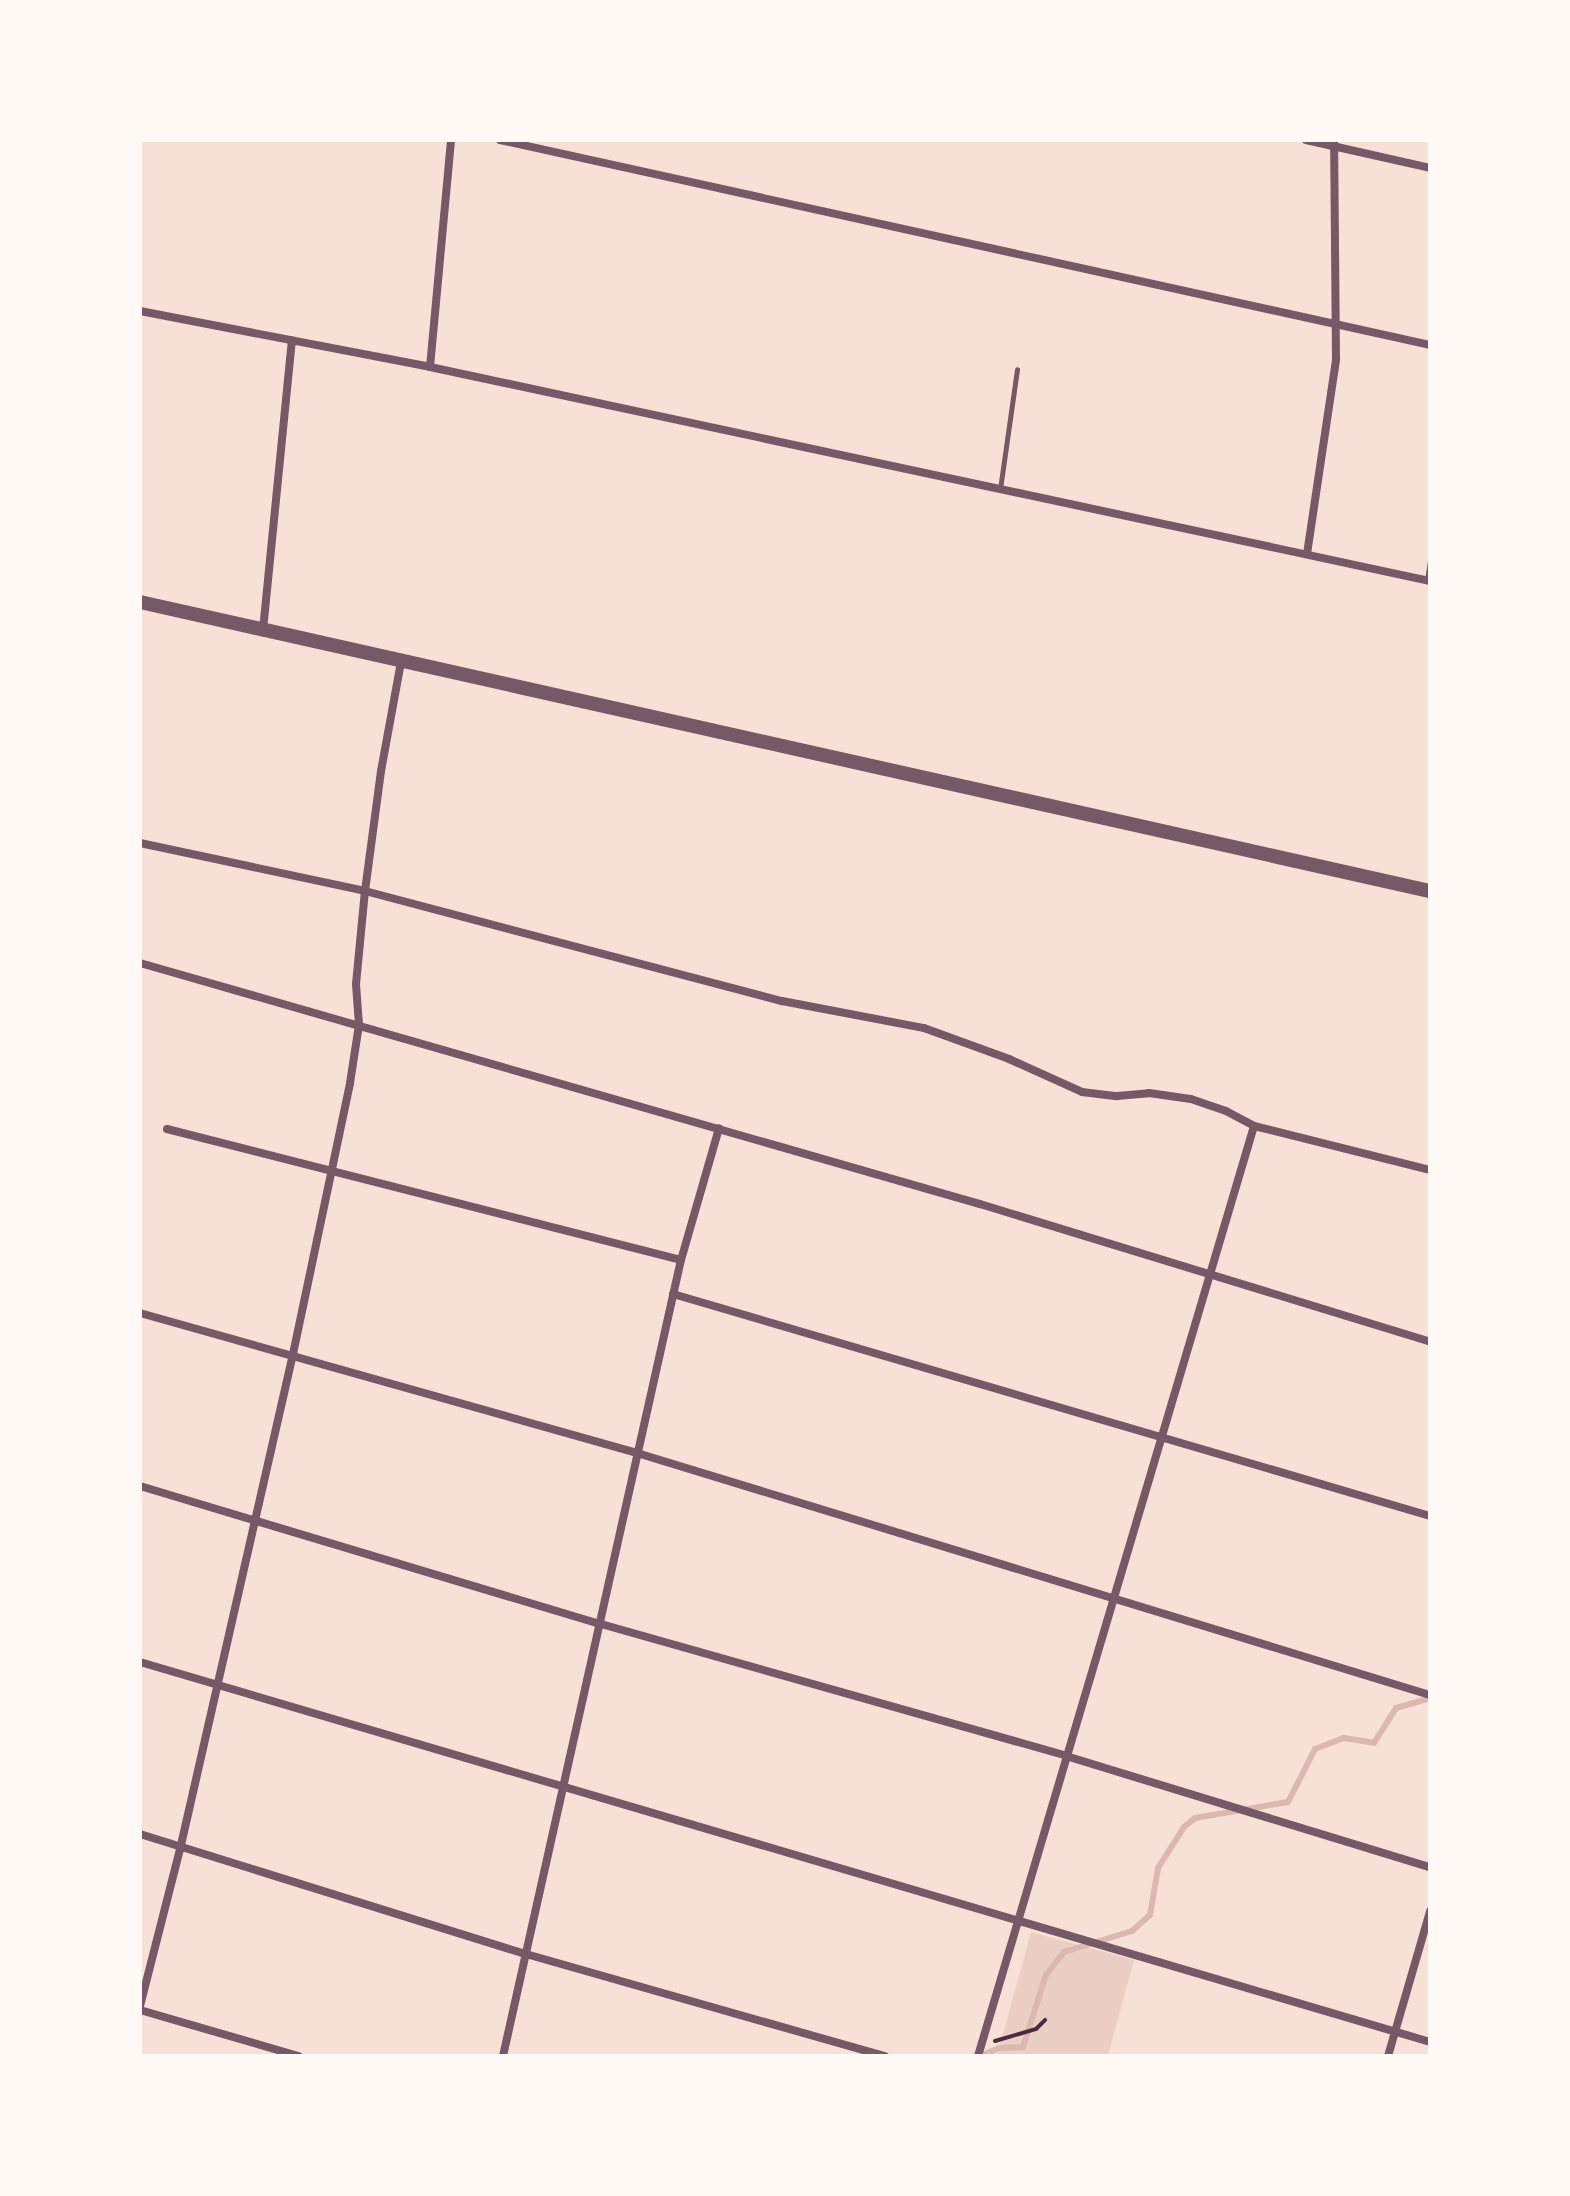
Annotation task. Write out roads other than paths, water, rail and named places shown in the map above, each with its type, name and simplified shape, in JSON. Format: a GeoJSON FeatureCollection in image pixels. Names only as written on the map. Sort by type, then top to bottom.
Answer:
{"type":"FeatureCollection","features":[{"type":"Feature","properties":{"kind":"street"},"geometry":{"type":"LineString","coordinates":[[430,367],[451,140]]}},
{"type":"Feature","properties":{"kind":"street"},"geometry":{"type":"LineString","coordinates":[[500,140],[1430,345]]}},
{"type":"Feature","properties":{"kind":"street"},"geometry":{"type":"LineString","coordinates":[[1306,140],[1334,143],[1386,161],[1430,168]]}},
{"type":"Feature","properties":{"kind":"street"},"geometry":{"type":"LineString","coordinates":[[1307,554],[1332,396],[1337,326],[1334,143]]}},
{"type":"Feature","properties":{"kind":"street"},"geometry":{"type":"LineString","coordinates":[[140,311],[430,367],[1428,581]]}},
{"type":"Feature","properties":{"kind":"street"},"geometry":{"type":"LineString","coordinates":[[263,630],[292,340]]}},
{"type":"Feature","properties":{"kind":"street"},"geometry":{"type":"LineString","coordinates":[[140,602],[1430,891]]}},
{"type":"Feature","properties":{"kind":"street"},"geometry":{"type":"LineString","coordinates":[[298,2056],[140,2008],[255,1522],[332,1169],[359,1025],[356,984],[365,891],[381,771],[401,662]]}},
{"type":"Feature","properties":{"kind":"street"},"geometry":{"type":"LineString","coordinates":[[140,843],[365,891],[782,1001],[924,1028],[1009,1059],[1082,1092],[1117,1096],[1149,1093],[1191,1099],[1226,1111],[1254,1126],[1430,1170]]}},
{"type":"Feature","properties":{"kind":"street"},"geometry":{"type":"LineString","coordinates":[[140,963],[719,1128],[1430,1342]]}},
{"type":"Feature","properties":{"kind":"street"},"geometry":{"type":"LineString","coordinates":[[978,2056],[1164,1438],[1254,1126]]}},
{"type":"Feature","properties":{"kind":"street"},"geometry":{"type":"LineString","coordinates":[[503,2056],[673,1294],[719,1128]]}},
{"type":"Feature","properties":{"kind":"street"},"geometry":{"type":"LineString","coordinates":[[167,1129],[681,1260]]}},
{"type":"Feature","properties":{"kind":"street"},"geometry":{"type":"LineString","coordinates":[[673,1294],[1430,1516]]}},
{"type":"Feature","properties":{"kind":"street"},"geometry":{"type":"LineString","coordinates":[[140,1313],[637,1453],[1430,1695]]}},
{"type":"Feature","properties":{"kind":"street"},"geometry":{"type":"LineString","coordinates":[[140,1486],[601,1624],[1066,1756],[1430,1867]]}},
{"type":"Feature","properties":{"kind":"street"},"geometry":{"type":"LineString","coordinates":[[140,1662],[563,1784],[1430,2042]]}},
{"type":"Feature","properties":{"kind":"street"},"geometry":{"type":"LineString","coordinates":[[140,1834],[526,1954],[885,2056]]}},
{"type":"Feature","properties":{"kind":"street"},"geometry":{"type":"LineString","coordinates":[[1388,2056],[1430,1911]]}},
{"type":"Feature","properties":{"kind":"lane"},"geometry":{"type":"LineString","coordinates":[[1000,489],[1017,369]]}},
{"type":"Feature","properties":{"kind":"lane"},"geometry":{"type":"LineString","coordinates":[[1428,581],[1430,561]]}},
{"type":"Feature","properties":{"kind":"waterway"},"geometry":{"type":"LineString","coordinates":[[981,2056],[999,2048],[1023,2047],[1046,1975],[1064,1952],[1132,1931],[1150,1915],[1158,1868],[1184,1827],[1195,1818],[1288,1802],[1315,1749],[1344,1738],[1374,1743],[1396,1708],[1430,1698]]}}]}
